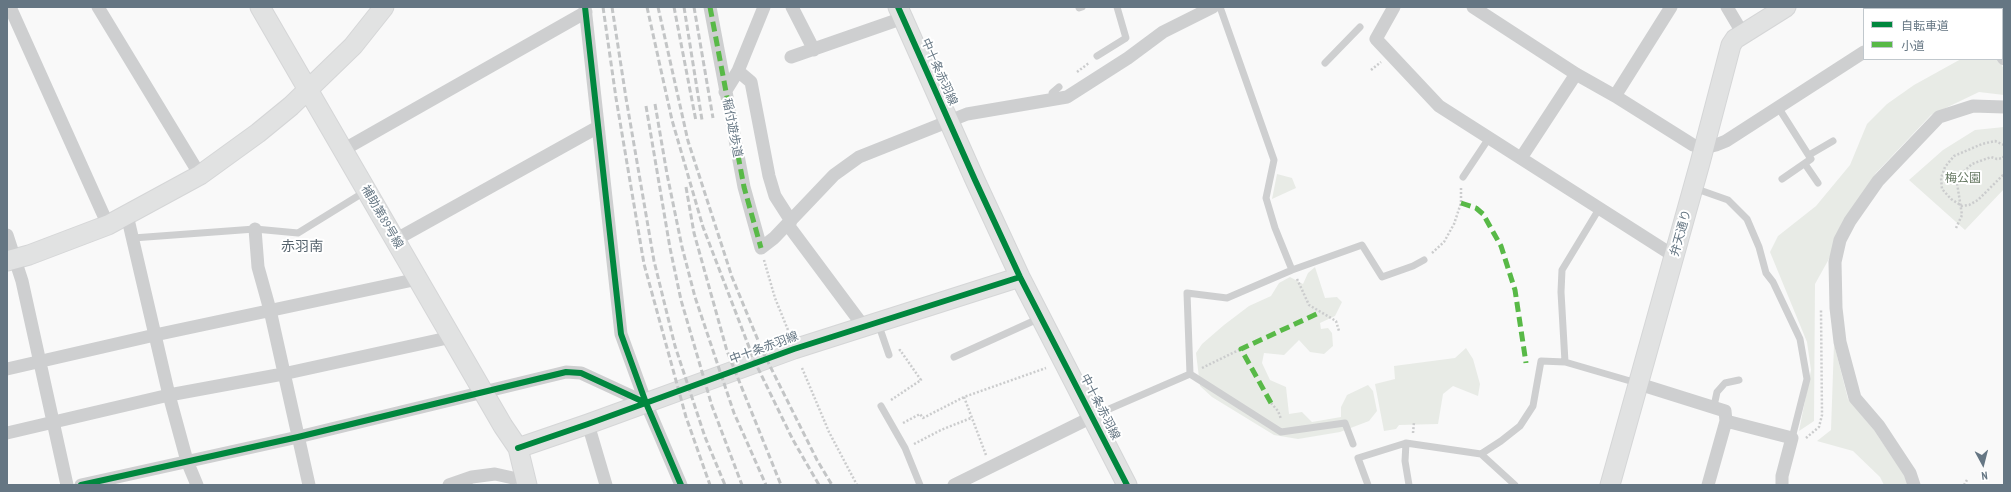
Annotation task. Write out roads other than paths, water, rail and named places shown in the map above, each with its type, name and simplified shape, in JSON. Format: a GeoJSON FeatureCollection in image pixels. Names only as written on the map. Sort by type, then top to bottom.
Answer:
{"type":"FeatureCollection","features":[{"type":"Feature","properties":{"kind":"street"},"geometry":{"type":"LineString","coordinates":[[10,7],[108,225]]}},
{"type":"Feature","properties":{"kind":"street"},"geometry":{"type":"LineString","coordinates":[[98,7],[200,175]]}},
{"type":"Feature","properties":{"kind":"street","name":"補助第89号線"},"geometry":{"type":"LineString","coordinates":[[260,7],[503,426],[518,448],[518,483]]}},
{"type":"Feature","properties":{"kind":"street"},"geometry":{"type":"LineString","coordinates":[[11,260],[108,225],[200,175],[258,133],[308,90],[353,46],[384,7]]}},
{"type":"Feature","properties":{"kind":"street","name":"稲付遊歩道"},"geometry":{"type":"LineString","coordinates":[[710,7],[744,187],[761,248],[789,223]]}},
{"type":"Feature","properties":{"kind":"street"},"geometry":{"type":"LineString","coordinates":[[725,92],[738,71],[764,7]]}},
{"type":"Feature","properties":{"kind":"street"},"geometry":{"type":"LineString","coordinates":[[792,7],[814,50]]}},
{"type":"Feature","properties":{"kind":"street"},"geometry":{"type":"LineString","coordinates":[[789,223],[834,175],[859,157],[949,121],[974,113],[1067,97],[1128,58],[1163,32],[1213,7]]}},
{"type":"Feature","properties":{"kind":"street"},"geometry":{"type":"LineString","coordinates":[[1615,96],[1670,7]]}},
{"type":"Feature","properties":{"kind":"street"},"geometry":{"type":"LineString","coordinates":[[1727,7],[1743,34]]}},
{"type":"Feature","properties":{"kind":"street","name":"弁天通り"},"geometry":{"type":"LineString","coordinates":[[1610,485],[1704,148],[1731,45],[1735,39],[1786,7]]}},
{"type":"Feature","properties":{"kind":"street"},"geometry":{"type":"LineString","coordinates":[[1390,9],[1376,38],[1439,106],[1674,256]]}},
{"type":"Feature","properties":{"kind":"street"},"geometry":{"type":"LineString","coordinates":[[1482,9],[1576,74],[1615,96],[1693,145],[1704,148],[1716,145],[1726,140],[1863,53]]}},
{"type":"Feature","properties":{"kind":"street"},"geometry":{"type":"LineString","coordinates":[[343,150],[586,10],[621,334],[646,403],[681,485]]}},
{"type":"Feature","properties":{"kind":"street"},"geometry":{"type":"LineString","coordinates":[[791,57],[814,50],[900,13]]}},
{"type":"Feature","properties":{"kind":"street","name":"中十条赤羽線"},"geometry":{"type":"LineString","coordinates":[[900,13],[1020,277],[1042,317],[1127,485]]}},
{"type":"Feature","properties":{"kind":"street"},"geometry":{"type":"LineString","coordinates":[[738,71],[751,82],[769,176],[775,196],[789,223],[871,325]]}},
{"type":"Feature","properties":{"kind":"street"},"geometry":{"type":"LineString","coordinates":[[1521,158],[1576,74]]}},
{"type":"Feature","properties":{"kind":"street"},"geometry":{"type":"LineString","coordinates":[[1914,485],[1910,473],[1879,426],[1855,398],[1848,377],[1838,329],[1836,308],[1835,262],[1840,240],[1850,221],[1878,181],[1939,117],[1973,106],[2004,107]]}},
{"type":"Feature","properties":{"kind":"street"},"geometry":{"type":"LineString","coordinates":[[395,240],[598,127]]}},
{"type":"Feature","properties":{"kind":"street"},"geometry":{"type":"LineString","coordinates":[[127,215],[169,395],[188,461],[197,485]]}},
{"type":"Feature","properties":{"kind":"street"},"geometry":{"type":"LineString","coordinates":[[255,229],[258,267],[270,310],[308,485]]}},
{"type":"Feature","properties":{"kind":"street"},"geometry":{"type":"LineString","coordinates":[[7,235],[11,260],[40,362],[67,485]]}},
{"type":"Feature","properties":{"kind":"street","name":"中十条赤羽線"},"geometry":{"type":"LineString","coordinates":[[518,448],[794,349],[1020,277]]}},
{"type":"Feature","properties":{"kind":"street"},"geometry":{"type":"LineString","coordinates":[[7,369],[155,335],[418,279]]}},
{"type":"Feature","properties":{"kind":"street"},"geometry":{"type":"LineString","coordinates":[[7,433],[169,395],[283,374],[452,337]]}},
{"type":"Feature","properties":{"kind":"street"},"geometry":{"type":"LineString","coordinates":[[81,485],[114,482],[188,461],[298,437],[566,372],[582,373],[646,403]]}},
{"type":"Feature","properties":{"kind":"street"},"geometry":{"type":"LineString","coordinates":[[1639,384],[1714,406],[1725,411],[1726,420],[1708,485]]}},
{"type":"Feature","properties":{"kind":"street"},"geometry":{"type":"LineString","coordinates":[[954,485],[1092,417]]}},
{"type":"Feature","properties":{"kind":"street"},"geometry":{"type":"LineString","coordinates":[[1726,420],[1792,438],[1782,476],[1782,485]]}},
{"type":"Feature","properties":{"kind":"street"},"geometry":{"type":"LineString","coordinates":[[588,424],[606,485]]}},
{"type":"Feature","properties":{"kind":"street","name":"補助第89号線"},"geometry":{"type":"LineString","coordinates":[[503,426],[518,483]]}},
{"type":"Feature","properties":{"kind":"street"},"geometry":{"type":"LineString","coordinates":[[450,485],[472,477],[495,474],[518,483]]}},
{"type":"Feature","properties":{"kind":"lane"},"geometry":{"type":"LineString","coordinates":[[1097,56],[1126,38],[1117,7]]}},
{"type":"Feature","properties":{"kind":"lane"},"geometry":{"type":"LineString","coordinates":[[1220,7],[1274,160],[1266,198],[1275,228],[1292,270]]}},
{"type":"Feature","properties":{"kind":"lane"},"geometry":{"type":"LineString","coordinates":[[1325,63],[1360,27]]}},
{"type":"Feature","properties":{"kind":"lane"},"geometry":{"type":"LineString","coordinates":[[1054,100],[1052,93],[1058,87]]}},
{"type":"Feature","properties":{"kind":"lane"},"geometry":{"type":"LineString","coordinates":[[1778,107],[1811,160],[1782,179]]}},
{"type":"Feature","properties":{"kind":"lane"},"geometry":{"type":"LineString","coordinates":[[1462,177],[1489,138]]}},
{"type":"Feature","properties":{"kind":"lane"},"geometry":{"type":"LineString","coordinates":[[1809,155],[1833,141]]}},
{"type":"Feature","properties":{"kind":"lane"},"geometry":{"type":"LineString","coordinates":[[1805,164],[1818,183]]}},
{"type":"Feature","properties":{"kind":"lane"},"geometry":{"type":"LineString","coordinates":[[1693,188],[1728,200],[1747,219],[1759,248],[1766,273],[1772,282],[1800,339],[1807,379],[1792,438]]}},
{"type":"Feature","properties":{"kind":"lane"},"geometry":{"type":"LineString","coordinates":[[132,238],[255,229],[298,233],[367,191]]}},
{"type":"Feature","properties":{"kind":"lane"},"geometry":{"type":"LineString","coordinates":[[1565,362],[1562,270],[1599,209]]}},
{"type":"Feature","properties":{"kind":"lane"},"geometry":{"type":"LineString","coordinates":[[1190,374],[1188,293],[1227,298],[1292,270],[1362,244],[1382,277],[1413,266],[1424,260]]}},
{"type":"Feature","properties":{"kind":"lane"},"geometry":{"type":"LineString","coordinates":[[954,356],[1042,317]]}},
{"type":"Feature","properties":{"kind":"lane"},"geometry":{"type":"LineString","coordinates":[[871,325],[889,355]]}},
{"type":"Feature","properties":{"kind":"lane"},"geometry":{"type":"LineString","coordinates":[[1482,454],[1520,426],[1533,406],[1541,361],[1565,362],[1639,384]]}},
{"type":"Feature","properties":{"kind":"lane"},"geometry":{"type":"LineString","coordinates":[[1092,417],[1190,374]]}},
{"type":"Feature","properties":{"kind":"lane"},"geometry":{"type":"LineString","coordinates":[[1190,374],[1281,432],[1345,423],[1353,444]]}},
{"type":"Feature","properties":{"kind":"lane"},"geometry":{"type":"LineString","coordinates":[[1714,406],[1717,392],[1725,383],[1739,380]]}},
{"type":"Feature","properties":{"kind":"lane"},"geometry":{"type":"LineString","coordinates":[[881,406],[905,448],[920,485]]}},
{"type":"Feature","properties":{"kind":"lane"},"geometry":{"type":"LineString","coordinates":[[1406,443],[1405,462],[1408,485]]}},
{"type":"Feature","properties":{"kind":"lane"},"geometry":{"type":"LineString","coordinates":[[1368,485],[1358,458],[1406,443],[1482,454],[1515,485]]}},
{"type":"Feature","properties":{"kind":"railway"},"geometry":{"type":"LineString","coordinates":[[603,7],[616,98],[644,264],[686,417],[710,485]]}},
{"type":"Feature","properties":{"kind":"railway"},"geometry":{"type":"LineString","coordinates":[[612,7],[654,261],[675,346],[705,437],[725,485]]}},
{"type":"Feature","properties":{"kind":"railway"},"geometry":{"type":"LineString","coordinates":[[647,7],[672,120],[703,227],[754,360],[793,440],[819,485]]}},
{"type":"Feature","properties":{"kind":"railway"},"geometry":{"type":"LineString","coordinates":[[658,7],[688,141],[732,277],[762,350],[817,460],[832,485]]}},
{"type":"Feature","properties":{"kind":"railway"},"geometry":{"type":"LineString","coordinates":[[674,7],[696,121]]}},
{"type":"Feature","properties":{"kind":"railway"},"geometry":{"type":"LineString","coordinates":[[684,7],[702,120]]}},
{"type":"Feature","properties":{"kind":"railway"},"geometry":{"type":"LineString","coordinates":[[694,7],[713,118]]}},
{"type":"Feature","properties":{"kind":"railway"},"geometry":{"type":"LineString","coordinates":[[655,104],[682,247],[695,297],[734,413],[766,485]]}},
{"type":"Feature","properties":{"kind":"railway"},"geometry":{"type":"LineString","coordinates":[[646,106],[670,248],[681,300],[712,406],[742,485]]}},
{"type":"Feature","properties":{"kind":"railway"},"geometry":{"type":"LineString","coordinates":[[686,187],[694,233],[727,351],[781,485]]}},
{"type":"Feature","properties":{"kind":"district","name":"赤羽南"},"geometry":{"type":"Point","coordinates":[302,247]}},
{"type":"Feature","properties":{"kind":"park label","name":"梅公園"},"geometry":{"type":"Point","coordinates":[1963,179]}}]}
